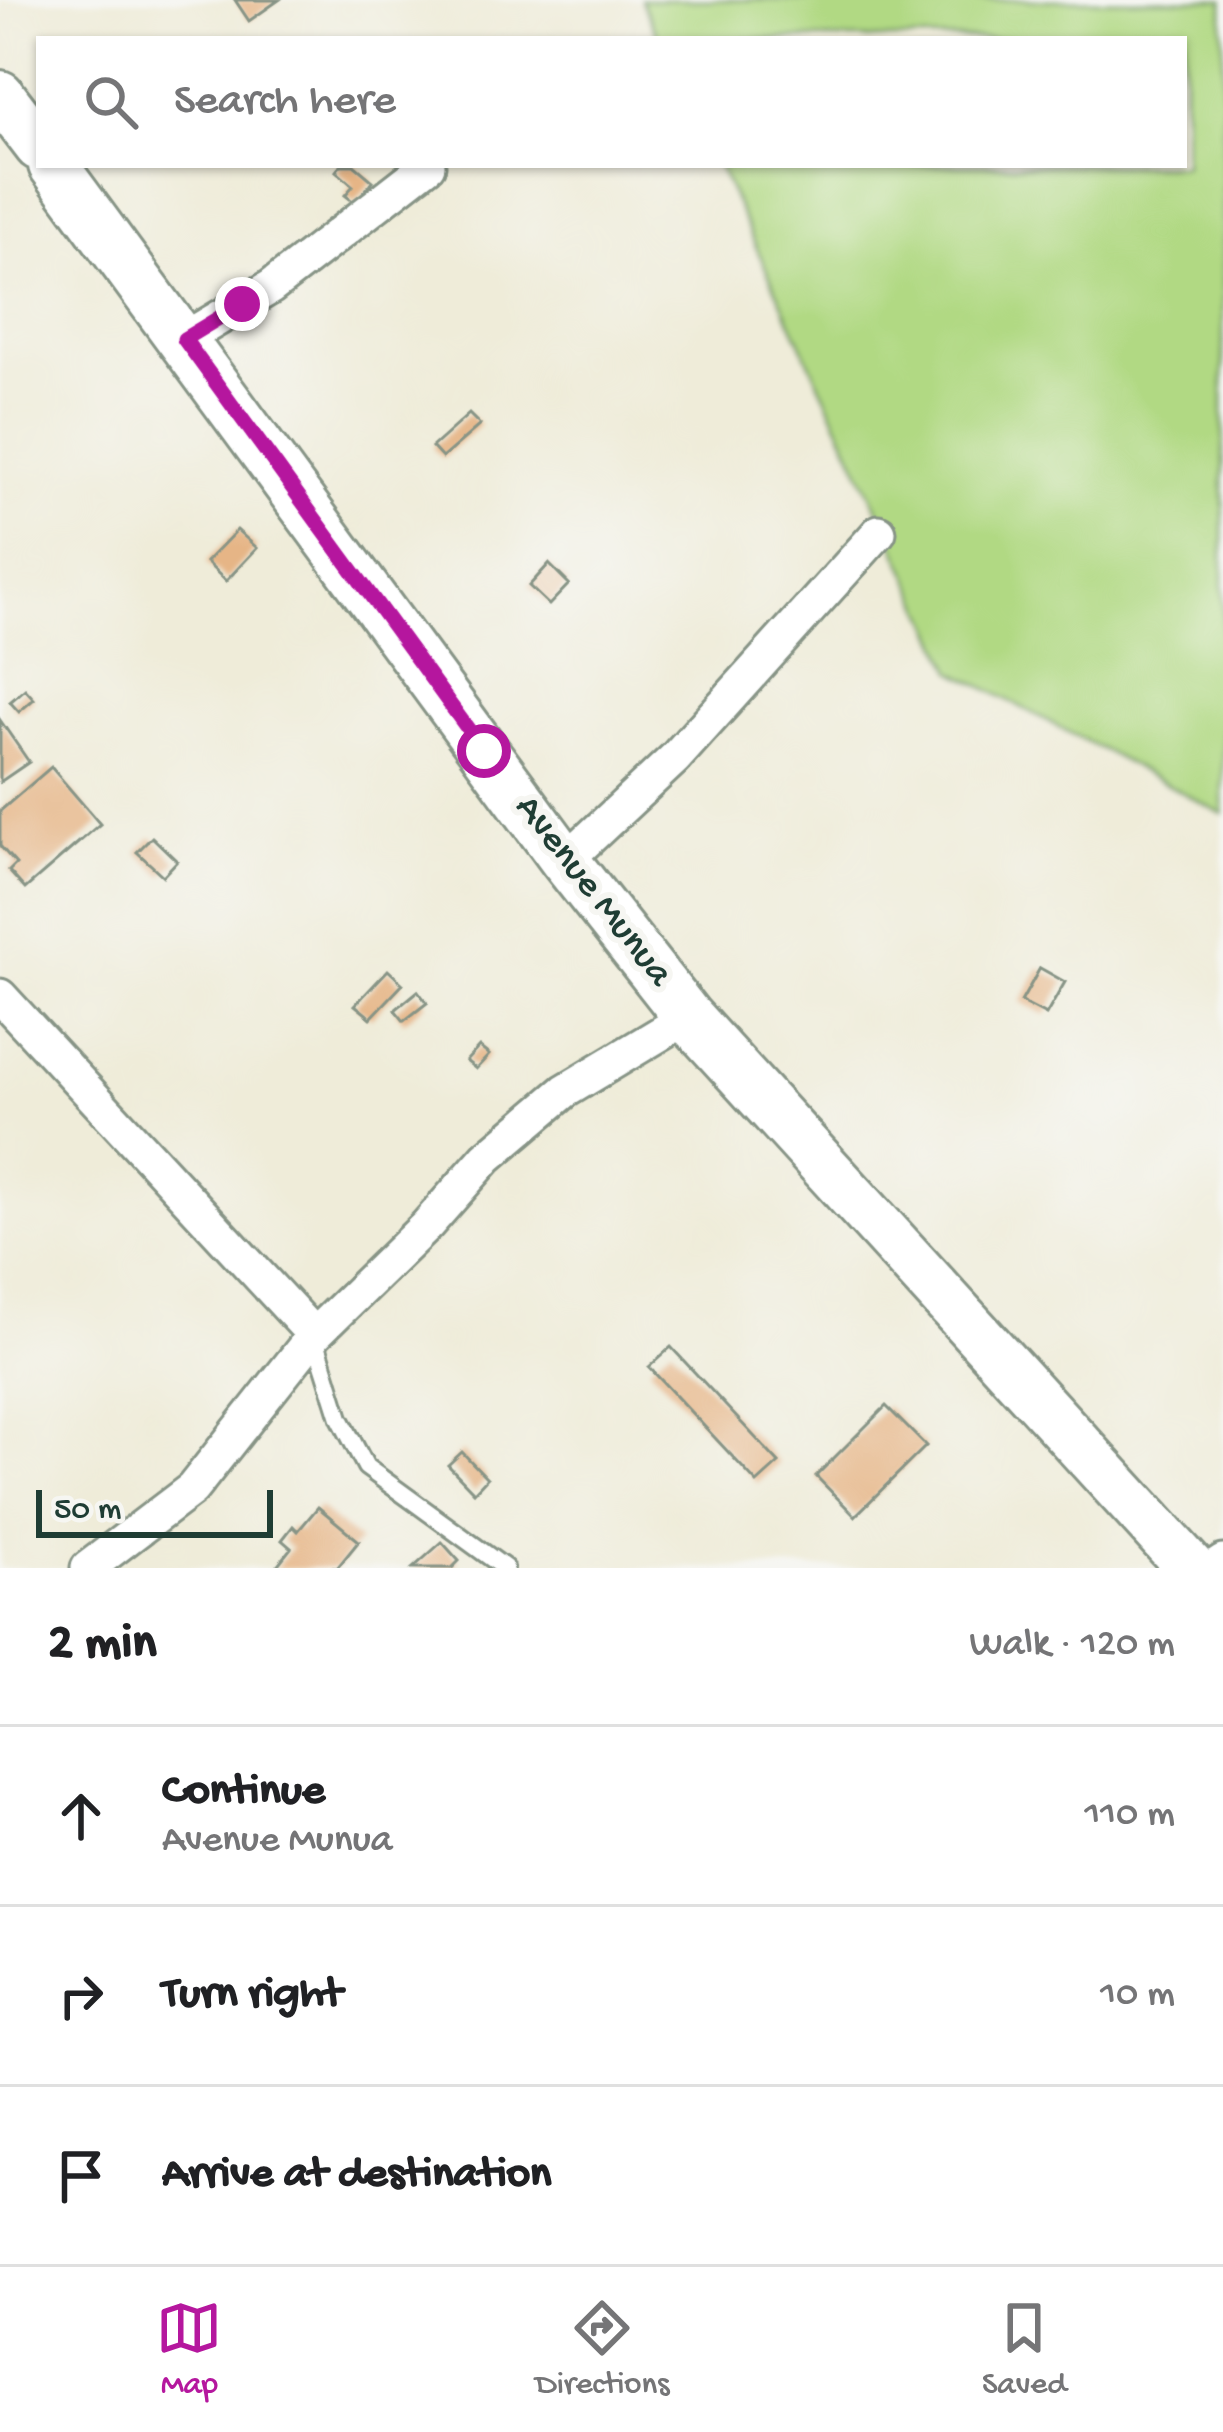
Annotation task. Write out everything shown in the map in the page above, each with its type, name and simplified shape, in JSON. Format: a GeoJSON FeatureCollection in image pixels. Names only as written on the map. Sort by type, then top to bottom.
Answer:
{"type":"FeatureCollection","features":[{"type":"Feature","properties":{"kind":"main road"},"geometry":{"type":"LineString","coordinates":[[0,95],[36,142]]}},
{"type":"Feature","properties":{"kind":"main road","name":"Avenue Munua"},"geometry":{"type":"LineString","coordinates":[[55,168],[565,861],[688,1016],[1191,1568]]}},
{"type":"Feature","properties":{"kind":"street"},"geometry":{"type":"LineString","coordinates":[[184,339],[271,286],[424,168]]}},
{"type":"Feature","properties":{"kind":"street"},"geometry":{"type":"LineString","coordinates":[[565,861],[675,758],[879,532]]}},
{"type":"Feature","properties":{"kind":"street"},"geometry":{"type":"LineString","coordinates":[[0,996],[314,1335]]}},
{"type":"Feature","properties":{"kind":"street"},"geometry":{"type":"LineString","coordinates":[[88,1568],[192,1489],[314,1335],[427,1225],[488,1157],[566,1091],[688,1016]]}},
{"type":"Feature","properties":{"kind":"street"},"geometry":{"type":"LineString","coordinates":[[1214,1568],[1223,1562]]}},
{"type":"Feature","properties":{"kind":"lane"},"geometry":{"type":"LineString","coordinates":[[314,1335],[340,1418],[366,1467],[505,1568]]}},
{"type":"Feature","properties":{"kind":"green space"},"geometry":{"type":"Polygon","coordinates":[[[641,0],[1223,0],[1223,814],[953,671],[719,168],[1187,168],[1187,36],[658,36],[641,0]]]}},
{"type":"Feature","properties":{"kind":"building"},"geometry":{"type":"Polygon","coordinates":[[[235,0],[279,0],[249,21],[235,0]]]}},
{"type":"Feature","properties":{"kind":"building"},"geometry":{"type":"Polygon","coordinates":[[[358,168],[373,181],[355,203],[345,195],[353,186],[336,171],[358,168]]]}},
{"type":"Feature","properties":{"kind":"building"},"geometry":{"type":"Polygon","coordinates":[[[469,414],[480,425],[442,458],[432,447],[469,414]]]}},
{"type":"Feature","properties":{"kind":"building"},"geometry":{"type":"Polygon","coordinates":[[[237,530],[257,548],[226,581],[206,562],[237,530]]]}},
{"type":"Feature","properties":{"kind":"building"},"geometry":{"type":"Polygon","coordinates":[[[549,564],[569,584],[549,605],[529,586],[549,564]]]}},
{"type":"Feature","properties":{"kind":"building"},"geometry":{"type":"Polygon","coordinates":[[[25,689],[34,699],[19,712],[10,702],[25,689]]]}},
{"type":"Feature","properties":{"kind":"building"},"geometry":{"type":"Polygon","coordinates":[[[0,720],[29,762],[0,782],[0,720]]]}},
{"type":"Feature","properties":{"kind":"building"},"geometry":{"type":"Polygon","coordinates":[[[51,767],[100,824],[25,889],[9,871],[16,864],[0,846],[0,811],[51,767]]]}},
{"type":"Feature","properties":{"kind":"building"},"geometry":{"type":"Polygon","coordinates":[[[152,837],[177,861],[163,876],[137,852],[152,837]]]}},
{"type":"Feature","properties":{"kind":"building"},"geometry":{"type":"Polygon","coordinates":[[[1040,968],[1065,982],[1046,1015],[1021,1002],[1040,968]]]}},
{"type":"Feature","properties":{"kind":"building"},"geometry":{"type":"Polygon","coordinates":[[[388,970],[403,984],[371,1018],[355,1005],[388,970]]]}},
{"type":"Feature","properties":{"kind":"building"},"geometry":{"type":"Polygon","coordinates":[[[418,991],[427,1003],[404,1021],[395,1010],[418,991]]]}},
{"type":"Feature","properties":{"kind":"building"},"geometry":{"type":"Polygon","coordinates":[[[479,1047],[489,1055],[476,1069],[466,1061],[479,1047]]]}},
{"type":"Feature","properties":{"kind":"building"},"geometry":{"type":"Polygon","coordinates":[[[671,1347],[779,1463],[757,1483],[649,1367],[671,1347]]]}},
{"type":"Feature","properties":{"kind":"building"},"geometry":{"type":"Polygon","coordinates":[[[886,1406],[926,1446],[855,1516],[816,1476],[886,1406]]]}},
{"type":"Feature","properties":{"kind":"building"},"geometry":{"type":"Polygon","coordinates":[[[462,1452],[487,1478],[474,1492],[448,1465],[462,1452]]]}},
{"type":"Feature","properties":{"kind":"building"},"geometry":{"type":"Polygon","coordinates":[[[318,1507],[359,1541],[337,1568],[275,1568],[291,1548],[282,1540],[293,1526],[298,1531],[318,1507]]]}},
{"type":"Feature","properties":{"kind":"building"},"geometry":{"type":"Polygon","coordinates":[[[442,1542],[459,1561],[452,1568],[413,1568],[442,1542]]]}},
{"type":"Feature","properties":{"kind":"route"},"geometry":{"type":"LineString","coordinates":[[242,304],[184,339],[484,751]]}}]}
